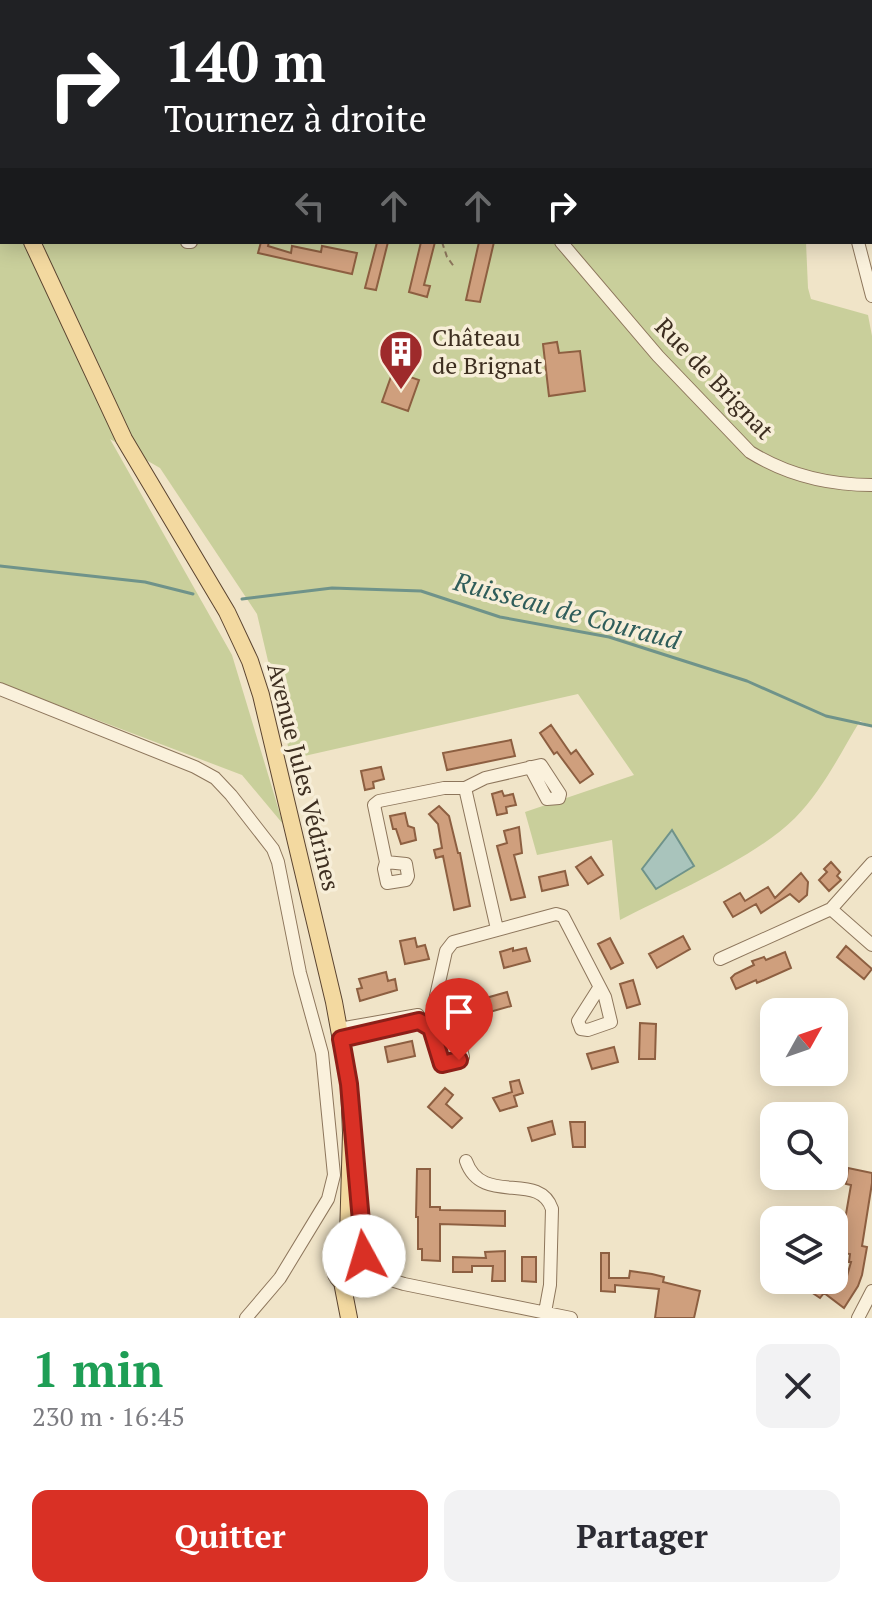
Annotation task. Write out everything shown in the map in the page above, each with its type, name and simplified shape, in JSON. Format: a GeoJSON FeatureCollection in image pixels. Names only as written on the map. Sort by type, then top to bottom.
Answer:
{"type":"FeatureCollection","features":[{"type":"Feature","properties":{"kind":"main road","name":"Avenue Jules Védrines"},"geometry":{"type":"LineString","coordinates":[[33,244],[124,439],[212,584],[250,661],[276,754],[349,1084],[348,1237],[342,1255]]}},
{"type":"Feature","properties":{"kind":"main road","name":"Avenue Jules Védrines"},"geometry":{"type":"LineString","coordinates":[[351,1133],[357,1164],[364,1256]]}},
{"type":"Feature","properties":{"kind":"main road"},"geometry":{"type":"LineString","coordinates":[[353,1251],[364,1256],[369,1264],[354,1296],[349,1316],[342,1282],[335,1269],[342,1255],[353,1251]]}},
{"type":"Feature","properties":{"kind":"main road"},"geometry":{"type":"LineString","coordinates":[[342,1282],[352,1285],[365,1278]]}},
{"type":"Feature","properties":{"kind":"street","name":"Rue de Brignat"},"geometry":{"type":"LineString","coordinates":[[563,244],[658,356],[750,452],[769,464],[817,480],[872,485]]}},
{"type":"Feature","properties":{"kind":"street"},"geometry":{"type":"LineString","coordinates":[[859,244],[872,296]]}},
{"type":"Feature","properties":{"kind":"street"},"geometry":{"type":"LineString","coordinates":[[0,689],[195,767],[215,778],[251,819],[278,862],[300,973],[322,1053],[334,1175],[328,1199],[280,1278],[246,1318]]}},
{"type":"Feature","properties":{"kind":"street"},"geometry":{"type":"LineString","coordinates":[[386,862],[374,805],[379,801],[444,788],[465,788],[485,778],[530,767]]}},
{"type":"Feature","properties":{"kind":"street"},"geometry":{"type":"LineString","coordinates":[[465,788],[497,929]]}},
{"type":"Feature","properties":{"kind":"street"},"geometry":{"type":"LineString","coordinates":[[720,959],[831,909],[872,863]]}},
{"type":"Feature","properties":{"kind":"street"},"geometry":{"type":"LineString","coordinates":[[831,909],[872,945]]}},
{"type":"Feature","properties":{"kind":"street"},"geometry":{"type":"LineString","coordinates":[[434,1005],[446,951],[453,942],[556,914],[563,916],[599,988]]}},
{"type":"Feature","properties":{"kind":"street"},"geometry":{"type":"LineString","coordinates":[[340,1034],[423,1021],[438,1025],[442,1018],[440,1010],[434,1005],[423,1006],[423,1021],[442,1064],[463,1057],[454,1021],[442,1018]]}},
{"type":"Feature","properties":{"kind":"street"},"geometry":{"type":"LineString","coordinates":[[466,1161],[474,1178],[483,1183],[535,1192],[544,1195],[549,1202],[552,1209],[550,1285],[545,1312]]}},
{"type":"Feature","properties":{"kind":"street"},"geometry":{"type":"LineString","coordinates":[[365,1278],[571,1318]]}},
{"type":"Feature","properties":{"kind":"street"},"geometry":{"type":"LineString","coordinates":[[858,1318],[872,1291]]}},
{"type":"Feature","properties":{"kind":"path"},"geometry":{"type":"LineString","coordinates":[[443,244],[455,268]]}},
{"type":"Feature","properties":{"kind":"green space"},"geometry":{"type":"Polygon","coordinates":[[[0,244],[806,244],[811,299],[868,315],[872,336],[872,726],[860,721],[822,784],[805,807],[778,833],[736,861],[620,920],[612,840],[537,855],[525,812],[634,775],[578,694],[291,759],[257,614],[160,468],[110,439],[232,655],[283,824],[242,775],[0,683],[0,244]]]}},
{"type":"Feature","properties":{"kind":"water"},"geometry":{"type":"Polygon","coordinates":[[[672,830],[694,866],[656,889],[642,869],[672,830]]]}},
{"type":"Feature","properties":{"kind":"building"},"geometry":{"type":"Polygon","coordinates":[[[260,244],[268,244],[291,253],[292,246],[321,252],[322,246],[357,253],[352,274],[258,253],[260,244]]]}},
{"type":"Feature","properties":{"kind":"building"},"geometry":{"type":"Polygon","coordinates":[[[376,244],[388,244],[376,290],[365,288],[376,244]]]}},
{"type":"Feature","properties":{"kind":"building"},"geometry":{"type":"Polygon","coordinates":[[[421,244],[434,244],[424,285],[430,286],[427,297],[409,292],[421,244]]]}},
{"type":"Feature","properties":{"kind":"building"},"geometry":{"type":"Polygon","coordinates":[[[479,244],[494,244],[480,302],[466,300],[479,244]]]}},
{"type":"Feature","properties":{"kind":"building"},"geometry":{"type":"Polygon","coordinates":[[[557,342],[559,353],[580,351],[585,391],[549,396],[543,344],[557,342]]]}},
{"type":"Feature","properties":{"kind":"building","name":"Château de Brignat"},"geometry":{"type":"Polygon","coordinates":[[[393,371],[419,380],[408,411],[382,402],[393,371]]]}},
{"type":"Feature","properties":{"kind":"building"},"geometry":{"type":"Polygon","coordinates":[[[551,725],[571,754],[576,750],[593,774],[580,783],[540,733],[551,725]]]}},
{"type":"Feature","properties":{"kind":"building"},"geometry":{"type":"Polygon","coordinates":[[[511,740],[515,756],[447,770],[443,753],[511,740]]]}},
{"type":"Feature","properties":{"kind":"building"},"geometry":{"type":"Polygon","coordinates":[[[381,767],[384,779],[373,782],[374,788],[365,790],[361,771],[381,767]]]}},
{"type":"Feature","properties":{"kind":"building"},"geometry":{"type":"Polygon","coordinates":[[[502,791],[504,796],[513,794],[516,805],[506,807],[507,813],[497,815],[492,794],[502,791]]]}},
{"type":"Feature","properties":{"kind":"building"},"geometry":{"type":"Polygon","coordinates":[[[439,806],[449,816],[470,906],[454,910],[443,856],[436,858],[434,850],[442,848],[438,824],[429,814],[439,806]]]}},
{"type":"Feature","properties":{"kind":"building"},"geometry":{"type":"Polygon","coordinates":[[[405,813],[408,826],[414,828],[416,840],[401,844],[390,816],[405,813]]]}},
{"type":"Feature","properties":{"kind":"building"},"geometry":{"type":"Polygon","coordinates":[[[519,827],[522,853],[514,855],[525,897],[511,900],[497,846],[507,843],[504,831],[519,827]]]}},
{"type":"Feature","properties":{"kind":"building"},"geometry":{"type":"Polygon","coordinates":[[[591,857],[603,875],[588,884],[576,867],[591,857]]]}},
{"type":"Feature","properties":{"kind":"building"},"geometry":{"type":"Polygon","coordinates":[[[831,862],[840,872],[837,876],[841,880],[829,891],[819,880],[831,862]]]}},
{"type":"Feature","properties":{"kind":"building"},"geometry":{"type":"Polygon","coordinates":[[[565,871],[568,885],[542,891],[539,877],[565,871]]]}},
{"type":"Feature","properties":{"kind":"building"},"geometry":{"type":"Polygon","coordinates":[[[801,873],[808,882],[807,895],[799,902],[790,894],[761,913],[756,904],[733,917],[724,902],[740,893],[745,901],[768,887],[775,898],[801,873]]]}},
{"type":"Feature","properties":{"kind":"building"},"geometry":{"type":"Polygon","coordinates":[[[683,936],[690,949],[657,968],[649,954],[683,936]]]}},
{"type":"Feature","properties":{"kind":"building"},"geometry":{"type":"Polygon","coordinates":[[[415,938],[417,947],[425,945],[429,959],[405,964],[400,941],[415,938]]]}},
{"type":"Feature","properties":{"kind":"building"},"geometry":{"type":"Polygon","coordinates":[[[610,938],[623,963],[611,969],[598,944],[610,938]]]}},
{"type":"Feature","properties":{"kind":"building"},"geometry":{"type":"Polygon","coordinates":[[[846,946],[872,969],[864,979],[837,957],[846,946]]]}},
{"type":"Feature","properties":{"kind":"building"},"geometry":{"type":"Polygon","coordinates":[[[513,948],[513,951],[526,948],[530,961],[504,968],[500,952],[513,948]]]}},
{"type":"Feature","properties":{"kind":"building"},"geometry":{"type":"Polygon","coordinates":[[[785,952],[791,968],[736,989],[731,978],[754,965],[752,961],[764,957],[766,960],[785,952]]]}},
{"type":"Feature","properties":{"kind":"building"},"geometry":{"type":"Polygon","coordinates":[[[386,972],[388,981],[395,979],[397,990],[360,1001],[357,989],[362,988],[359,979],[386,972]]]}},
{"type":"Feature","properties":{"kind":"building"},"geometry":{"type":"Polygon","coordinates":[[[633,980],[640,1004],[627,1008],[620,984],[633,980]]]}},
{"type":"Feature","properties":{"kind":"building"},"geometry":{"type":"Polygon","coordinates":[[[507,992],[511,1006],[486,1013],[490,1018],[482,1026],[473,1017],[465,1020],[486,998],[507,992]]]}},
{"type":"Feature","properties":{"kind":"building"},"geometry":{"type":"Polygon","coordinates":[[[640,1023],[656,1024],[655,1059],[639,1059],[640,1023]]]}},
{"type":"Feature","properties":{"kind":"building"},"geometry":{"type":"Polygon","coordinates":[[[412,1041],[415,1056],[388,1062],[385,1047],[412,1041]]]}},
{"type":"Feature","properties":{"kind":"building"},"geometry":{"type":"Polygon","coordinates":[[[614,1047],[618,1062],[592,1069],[587,1054],[614,1047]]]}},
{"type":"Feature","properties":{"kind":"building"},"geometry":{"type":"Polygon","coordinates":[[[519,1080],[523,1093],[514,1096],[517,1106],[500,1111],[493,1098],[512,1092],[510,1082],[519,1080]]]}},
{"type":"Feature","properties":{"kind":"building"},"geometry":{"type":"Polygon","coordinates":[[[445,1088],[453,1095],[446,1104],[462,1118],[452,1128],[428,1107],[445,1088]]]}},
{"type":"Feature","properties":{"kind":"building"},"geometry":{"type":"Polygon","coordinates":[[[552,1121],[555,1134],[532,1141],[528,1128],[552,1121]]]}},
{"type":"Feature","properties":{"kind":"building"},"geometry":{"type":"Polygon","coordinates":[[[570,1122],[585,1122],[585,1147],[573,1147],[570,1122]]]}},
{"type":"Feature","properties":{"kind":"building"},"geometry":{"type":"Polygon","coordinates":[[[848,1168],[872,1173],[862,1246],[867,1247],[862,1275],[844,1308],[825,1294],[848,1294],[851,1262],[848,1254],[847,1206],[851,1185],[848,1184],[848,1168]]]}},
{"type":"Feature","properties":{"kind":"building"},"geometry":{"type":"Polygon","coordinates":[[[417,1169],[430,1169],[430,1207],[440,1207],[440,1210],[505,1211],[505,1226],[440,1224],[440,1261],[422,1260],[422,1249],[418,1249],[416,1217],[417,1169]]]}},
{"type":"Feature","properties":{"kind":"building"},"geometry":{"type":"Polygon","coordinates":[[[505,1251],[505,1281],[492,1281],[493,1266],[472,1266],[472,1272],[453,1272],[453,1257],[486,1258],[485,1252],[505,1251]]]}},
{"type":"Feature","properties":{"kind":"building"},"geometry":{"type":"Polygon","coordinates":[[[601,1253],[609,1253],[609,1278],[629,1278],[630,1271],[652,1274],[664,1277],[663,1282],[700,1291],[694,1318],[655,1318],[659,1289],[615,1285],[615,1292],[601,1291],[601,1253]]]}},
{"type":"Feature","properties":{"kind":"building"},"geometry":{"type":"Polygon","coordinates":[[[522,1257],[536,1257],[536,1282],[522,1281],[522,1257]]]}},
{"type":"Feature","properties":{"kind":"waterway","name":"Ruisseau de Couraud"},"geometry":{"type":"LineString","coordinates":[[0,566],[145,582],[193,594]]}},
{"type":"Feature","properties":{"kind":"waterway","name":"Ruisseau de Couraud"},"geometry":{"type":"LineString","coordinates":[[242,599],[332,588],[421,591],[500,617],[609,637],[747,681],[826,716],[872,726]]}},
{"type":"Feature","properties":{"kind":"place","name":"Château de Brignat"},"geometry":{"type":"Point","coordinates":[401,391]}},
{"type":"Feature","properties":{"kind":"route"},"geometry":{"type":"LineString","coordinates":[[364,1256],[349,1084],[341,1039],[419,1021],[431,1028],[442,1064],[459,1060]]}}]}
